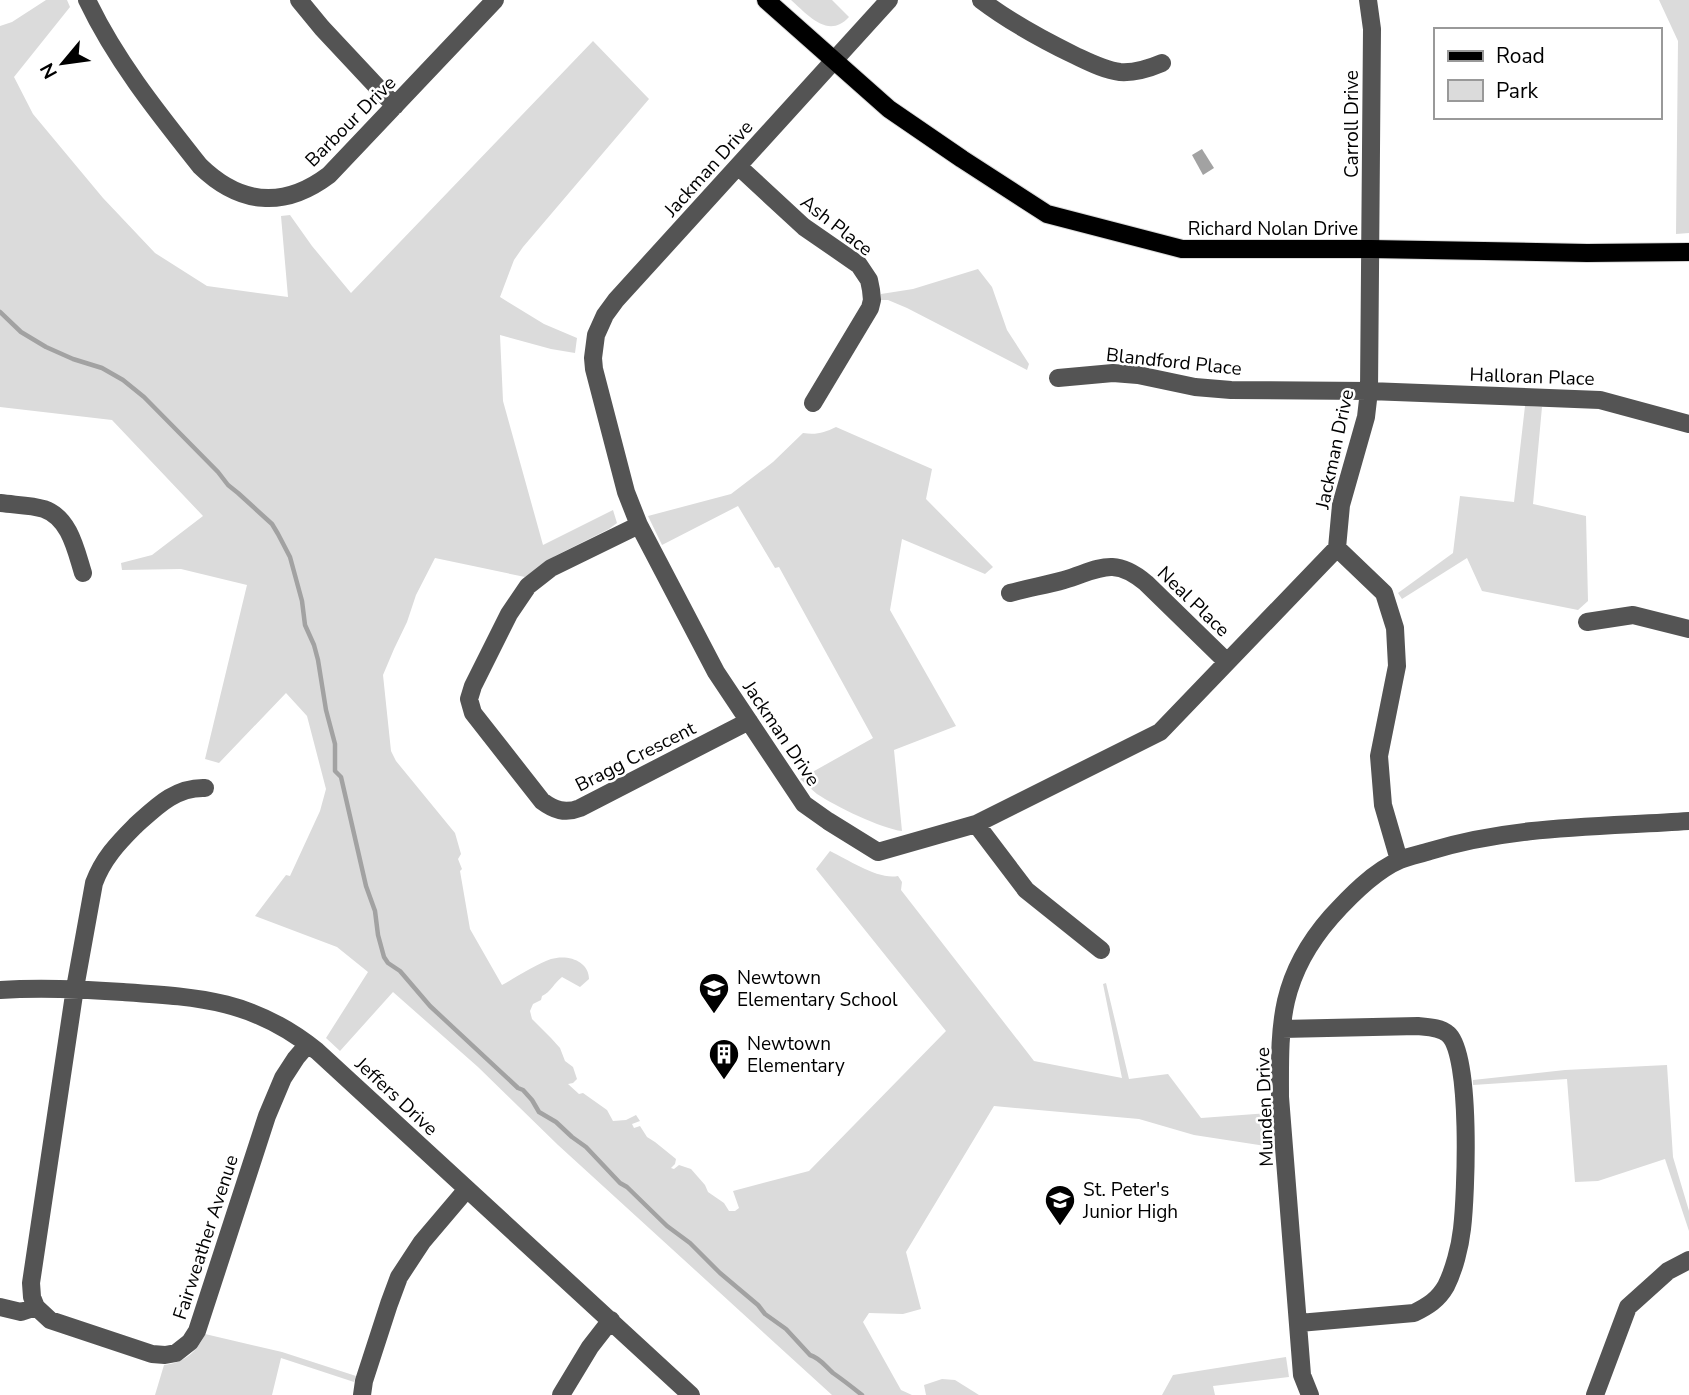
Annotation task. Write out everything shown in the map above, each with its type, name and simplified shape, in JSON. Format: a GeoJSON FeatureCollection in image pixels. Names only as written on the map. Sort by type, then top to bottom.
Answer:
{"type":"FeatureCollection","features":[{"type":"Feature","properties":{"kind":"main road","name":"Richard Nolan Drive"},"geometry":{"type":"LineString","coordinates":[[766,0],[889,109],[1048,214],[1182,249],[1689,252]]}},
{"type":"Feature","properties":{"kind":"street","name":"Barbour Drive"},"geometry":{"type":"LineString","coordinates":[[87,0],[119,59],[200,166],[236,192],[261,198],[297,194],[329,175],[495,0]]}},
{"type":"Feature","properties":{"kind":"street"},"geometry":{"type":"LineString","coordinates":[[299,0],[395,106]]}},
{"type":"Feature","properties":{"kind":"street"},"geometry":{"type":"LineString","coordinates":[[834,60],[889,0]]}},
{"type":"Feature","properties":{"kind":"street"},"geometry":{"type":"LineString","coordinates":[[981,0],[1042,39],[1108,69],[1132,72],[1162,63]]}},
{"type":"Feature","properties":{"kind":"street","name":"Carroll Drive"},"geometry":{"type":"LineString","coordinates":[[1368,0],[1373,29],[1371,249]]}},
{"type":"Feature","properties":{"kind":"street","name":"Jackman Drive"},"geometry":{"type":"LineString","coordinates":[[834,60],[616,300],[605,315],[596,335],[593,358],[596,380],[626,492],[639,524],[716,672],[804,804],[878,852],[976,824],[1160,732],[1337,548],[1341,505],[1366,417],[1369,391],[1371,249]]}},
{"type":"Feature","properties":{"kind":"street","name":"Ash Place"},"geometry":{"type":"LineString","coordinates":[[737,166],[804,227],[859,265],[869,280],[872,290],[870,308],[813,403]]}},
{"type":"Feature","properties":{"kind":"street","name":"Blandford Place"},"geometry":{"type":"LineString","coordinates":[[1058,378],[1126,373],[1212,389],[1369,391]]}},
{"type":"Feature","properties":{"kind":"street","name":"Halloran Place"},"geometry":{"type":"LineString","coordinates":[[1369,391],[1600,400],[1689,424]]}},
{"type":"Feature","properties":{"kind":"street"},"geometry":{"type":"LineString","coordinates":[[0,503],[44,509],[57,517],[71,537],[83,573]]}},
{"type":"Feature","properties":{"kind":"street","name":"Bragg Crescent"},"geometry":{"type":"LineString","coordinates":[[639,524],[551,568],[528,586],[509,614],[473,686],[469,699],[473,713],[542,801],[557,810],[565,811],[580,808],[749,721]]}},
{"type":"Feature","properties":{"kind":"street"},"geometry":{"type":"LineString","coordinates":[[1337,548],[1384,593],[1395,628],[1397,666],[1379,756],[1383,805],[1399,860]]}},
{"type":"Feature","properties":{"kind":"street","name":"Neal Place"},"geometry":{"type":"LineString","coordinates":[[1010,593],[1063,580],[1094,568],[1122,568],[1146,583],[1227,662]]}},
{"type":"Feature","properties":{"kind":"street"},"geometry":{"type":"LineString","coordinates":[[1587,622],[1633,615],[1689,628]]}},
{"type":"Feature","properties":{"kind":"street"},"geometry":{"type":"LineString","coordinates":[[0,1307],[20,1312],[36,1307],[31,1283],[75,988],[91,892],[97,875],[116,845],[158,805],[181,792],[205,788]]}},
{"type":"Feature","properties":{"kind":"street","name":"Munden Drive"},"geometry":{"type":"LineString","coordinates":[[1310,1395],[1302,1375],[1280,1097],[1282,1029],[1286,1002],[1292,981],[1321,928],[1363,884],[1399,860],[1459,842],[1510,833],[1689,821]]}},
{"type":"Feature","properties":{"kind":"street"},"geometry":{"type":"LineString","coordinates":[[976,824],[1026,890],[1101,950]]}},
{"type":"Feature","properties":{"kind":"street","name":"Jeffers Drive"},"geometry":{"type":"LineString","coordinates":[[0,990],[75,988],[186,996],[214,1001],[260,1016],[287,1029],[308,1044],[691,1395]]}},
{"type":"Feature","properties":{"kind":"street"},"geometry":{"type":"LineString","coordinates":[[1282,1029],[1434,1027],[1449,1034],[1458,1049],[1464,1083],[1466,1189],[1462,1232],[1452,1270],[1439,1297],[1430,1305],[1414,1312],[1299,1323]]}},
{"type":"Feature","properties":{"kind":"street","name":"Fairweather Avenue"},"geometry":{"type":"LineString","coordinates":[[36,1307],[55,1323],[152,1354],[171,1354],[186,1346],[197,1331],[272,1104],[290,1067],[308,1044]]}},
{"type":"Feature","properties":{"kind":"street"},"geometry":{"type":"LineString","coordinates":[[362,1395],[364,1381],[400,1277],[422,1242],[467,1189]]}},
{"type":"Feature","properties":{"kind":"street"},"geometry":{"type":"LineString","coordinates":[[1595,1395],[1628,1307],[1668,1271],[1689,1260]]}},
{"type":"Feature","properties":{"kind":"street"},"geometry":{"type":"LineString","coordinates":[[561,1395],[590,1347],[611,1320]]}},
{"type":"Feature","properties":{"kind":"green space"},"geometry":{"type":"Polygon","coordinates":[[[46,0],[67,0],[70,7],[14,77],[33,114],[103,198],[155,253],[207,286],[288,297],[281,216],[290,215],[351,293],[593,41],[649,99],[523,247],[514,260],[500,297],[544,324],[577,338],[575,353],[500,335],[503,401],[543,545],[613,510],[617,523],[555,556],[525,577],[435,558],[416,595],[383,675],[391,751],[396,761],[455,833],[461,854],[458,859],[462,869],[460,871],[470,929],[502,985],[551,959],[564,957],[581,963],[588,973],[589,979],[580,987],[562,977],[541,1000],[533,1004],[530,1011],[532,1019],[560,1048],[565,1061],[573,1067],[577,1079],[568,1084],[579,1094],[583,1093],[607,1110],[613,1121],[626,1120],[636,1115],[640,1121],[632,1124],[634,1128],[640,1126],[647,1137],[676,1159],[671,1168],[679,1165],[691,1169],[708,1192],[724,1203],[729,1211],[739,1208],[733,1191],[809,1171],[946,1031],[816,869],[830,851],[873,872],[898,876],[902,882],[901,890],[1034,1061],[1122,1078],[1103,984],[1106,983],[1129,1079],[1168,1074],[1201,1118],[1269,1113],[1272,1147],[1194,1135],[1139,1119],[994,1106],[906,1252],[921,1309],[903,1314],[869,1313],[863,1322],[901,1390],[912,1395],[832,1395],[558,1145],[478,1067],[393,992],[340,1051],[326,1038],[368,972],[337,947],[255,916],[286,875],[290,876],[320,811],[326,789],[307,716],[286,693],[219,763],[205,759],[247,585],[181,569],[122,570],[121,563],[152,555],[203,516],[112,420],[0,407],[0,26],[12,22],[46,0]]]}},
{"type":"Feature","properties":{"kind":"green space"},"geometry":{"type":"Polygon","coordinates":[[[791,0],[832,0],[849,17],[833,26],[826,25],[811,18],[791,0]]]}},
{"type":"Feature","properties":{"kind":"green space"},"geometry":{"type":"Polygon","coordinates":[[[1659,0],[1689,0],[1689,233],[1676,234],[1678,41],[1659,0]]]}},
{"type":"Feature","properties":{"kind":"green space"},"geometry":{"type":"Polygon","coordinates":[[[978,269],[992,287],[1007,330],[1029,364],[1027,370],[907,308],[888,300],[880,300],[881,294],[913,289],[978,269]]]}},
{"type":"Feature","properties":{"kind":"green space"},"geometry":{"type":"Polygon","coordinates":[[[1525,406],[1542,407],[1533,504],[1586,516],[1588,601],[1578,610],[1482,591],[1467,558],[1402,599],[1398,593],[1453,553],[1460,496],[1514,502],[1525,406]]]}},
{"type":"Feature","properties":{"kind":"green space"},"geometry":{"type":"Polygon","coordinates":[[[836,427],[932,469],[926,499],[993,567],[985,574],[902,539],[890,610],[956,726],[894,750],[902,831],[883,826],[847,810],[817,794],[800,779],[873,738],[779,567],[775,568],[738,506],[662,545],[648,516],[731,494],[773,462],[803,433],[820,433],[836,427]]]}},
{"type":"Feature","properties":{"kind":"green space"},"geometry":{"type":"Polygon","coordinates":[[[1667,1065],[1673,1157],[1689,1211],[1689,1231],[1665,1159],[1598,1181],[1575,1182],[1567,1079],[1473,1085],[1473,1080],[1565,1070],[1667,1065]]]}},
{"type":"Feature","properties":{"kind":"green space"},"geometry":{"type":"Polygon","coordinates":[[[205,1334],[282,1352],[356,1376],[354,1382],[281,1358],[272,1395],[155,1395],[164,1365],[189,1356],[205,1334]]]}},
{"type":"Feature","properties":{"kind":"green space"},"geometry":{"type":"Polygon","coordinates":[[[1286,1357],[1289,1377],[1213,1386],[1215,1395],[1162,1395],[1173,1375],[1286,1357]]]}},
{"type":"Feature","properties":{"kind":"green space"},"geometry":{"type":"Polygon","coordinates":[[[942,1379],[955,1380],[979,1395],[926,1395],[924,1385],[942,1379]]]}},
{"type":"Feature","properties":{"kind":"shaded area"},"geometry":{"type":"Polygon","coordinates":[[[1202,149],[1214,168],[1203,175],[1192,155],[1202,149]]]}},
{"type":"Feature","properties":{"kind":"waterway"},"geometry":{"type":"LineString","coordinates":[[0,312],[21,332],[46,347],[102,368],[123,380],[144,397],[228,485],[272,524],[278,534],[290,557],[302,601],[305,625],[318,660],[335,744],[335,771],[341,777],[366,886],[375,911],[378,935],[388,963],[400,971],[430,1006],[523,1090],[539,1112],[556,1122],[586,1147],[620,1183],[690,1243],[765,1314],[786,1329],[810,1355],[820,1360],[862,1395]]}},
{"type":"Feature","properties":{"kind":"place","name":"Newtown Elementary School"},"geometry":{"type":"Point","coordinates":[714,1015]}},
{"type":"Feature","properties":{"kind":"place","name":"Newtown Elementary"},"geometry":{"type":"Point","coordinates":[724,1081]}},
{"type":"Feature","properties":{"kind":"place","name":"St. Peter's Junior High"},"geometry":{"type":"Point","coordinates":[1060,1227]}}]}
